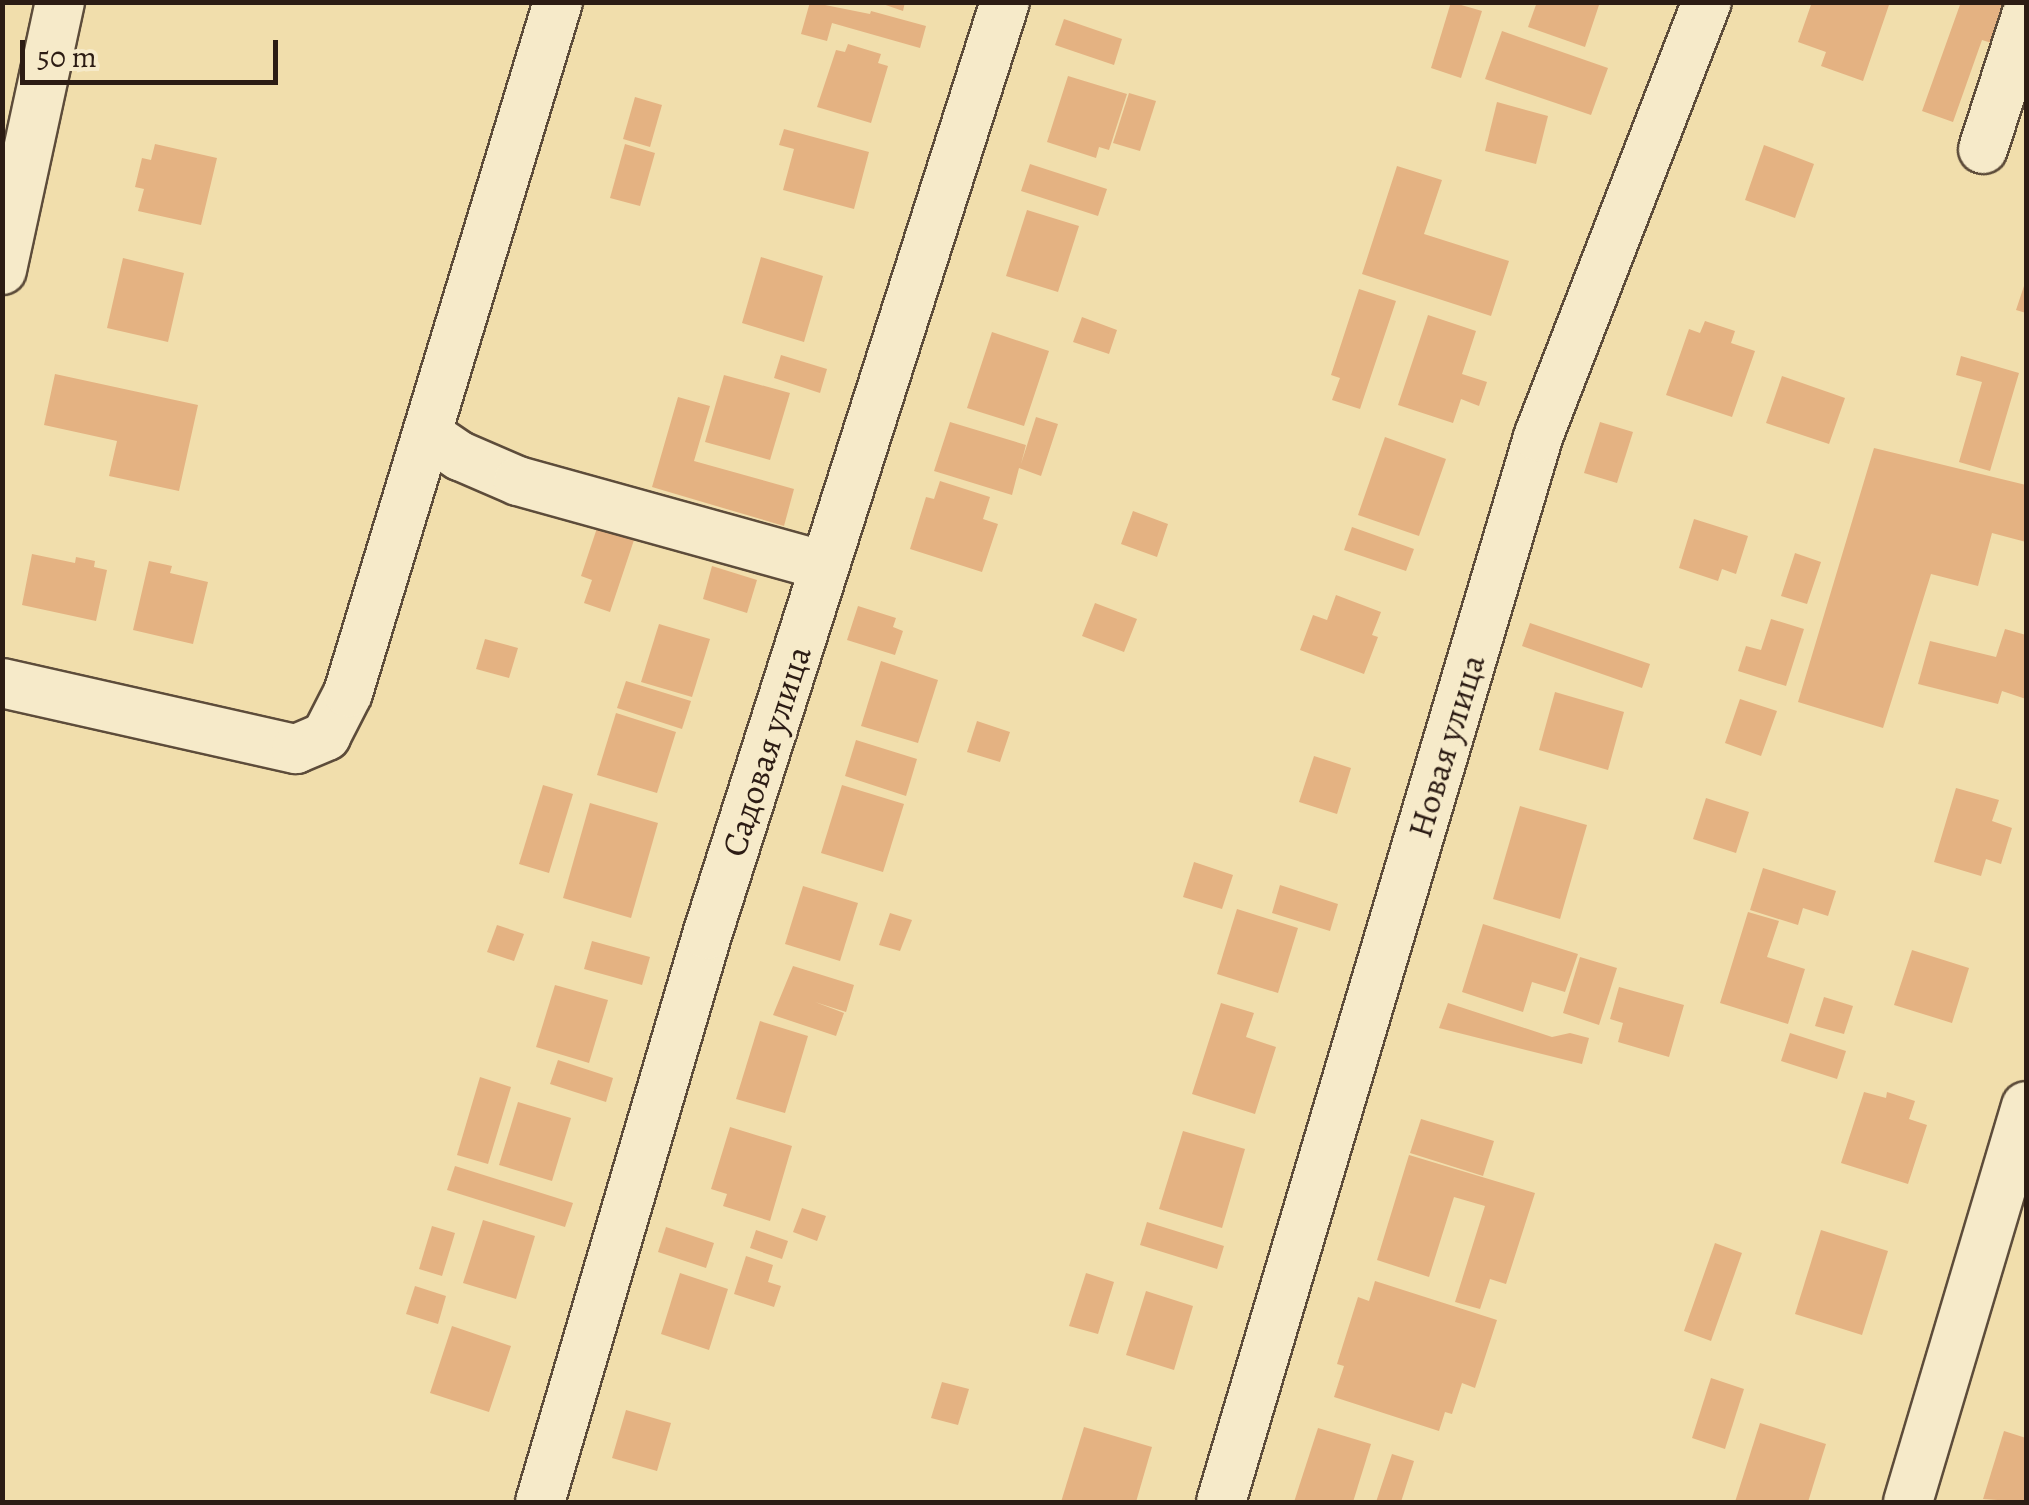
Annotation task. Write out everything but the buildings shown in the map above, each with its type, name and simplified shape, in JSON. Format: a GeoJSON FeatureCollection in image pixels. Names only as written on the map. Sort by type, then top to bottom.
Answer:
{"type":"FeatureCollection","features":[{"type":"Feature","properties":{"kind":"street"},"geometry":{"type":"LineString","coordinates":[[2,270],[60,2]]}},
{"type":"Feature","properties":{"kind":"street"},"geometry":{"type":"LineString","coordinates":[[2,683],[296,749],[326,736],[348,693],[558,2]]}},
{"type":"Feature","properties":{"kind":"street","name":"Садовая улица"},"geometry":{"type":"LineString","coordinates":[[540,1502],[706,935],[1004,2]]}},
{"type":"Feature","properties":{"kind":"street","name":"Новая улица"},"geometry":{"type":"LineString","coordinates":[[1221,1502],[1538,437],[1708,2]]}},
{"type":"Feature","properties":{"kind":"street"},"geometry":{"type":"LineString","coordinates":[[1983,149],[2026,16]]}},
{"type":"Feature","properties":{"kind":"street"},"geometry":{"type":"LineString","coordinates":[[427,434],[460,456],[518,481],[824,566]]}},
{"type":"Feature","properties":{"kind":"street"},"geometry":{"type":"LineString","coordinates":[[1908,1502],[2026,1106]]}}]}
